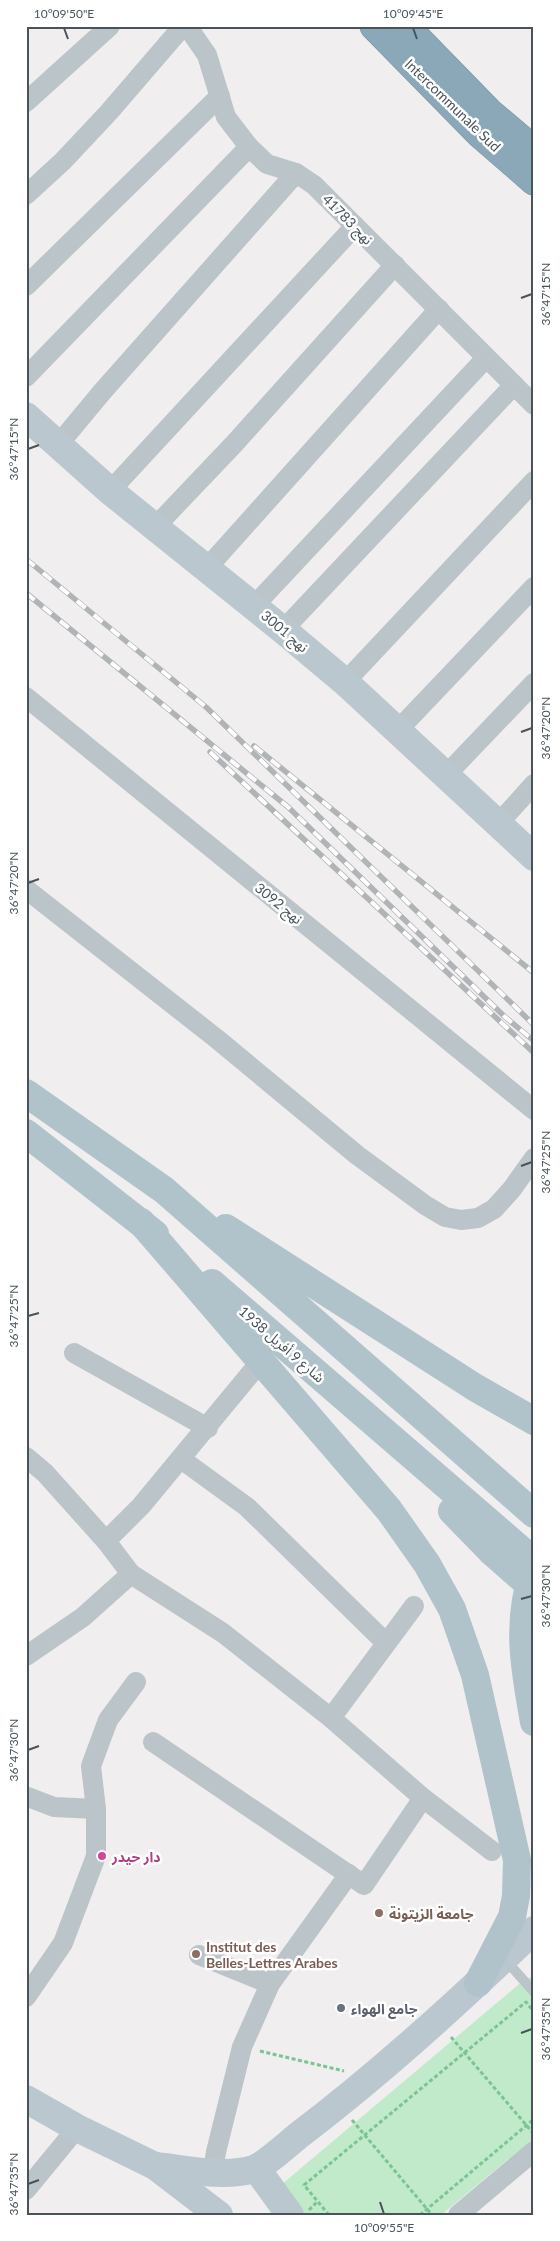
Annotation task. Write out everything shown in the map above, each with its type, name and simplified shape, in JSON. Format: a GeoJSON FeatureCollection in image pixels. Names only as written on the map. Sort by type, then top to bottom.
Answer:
{"type":"FeatureCollection","features":[{"type":"Feature","properties":{"kind":"highway","name":"Intercommunale Sud"},"geometry":{"type":"LineString","coordinates":[[374,26],[480,134],[534,182]]}},
{"type":"Feature","properties":{"kind":"highway","name":"Intercommunale Sud"},"geometry":{"type":"LineString","coordinates":[[405,26],[489,112],[534,150]]}},
{"type":"Feature","properties":{"kind":"main road"},"geometry":{"type":"LineString","coordinates":[[26,1093],[164,1190],[242,1237],[476,1388],[534,1420]]}},
{"type":"Feature","properties":{"kind":"main road","name":"شارع 9 أفريل 1938"},"geometry":{"type":"LineString","coordinates":[[26,1133],[141,1222],[319,1377],[500,1545]]}},
{"type":"Feature","properties":{"kind":"main road"},"geometry":{"type":"LineString","coordinates":[[164,1190],[534,1514]]}},
{"type":"Feature","properties":{"kind":"main road"},"geometry":{"type":"LineString","coordinates":[[141,1222],[389,1510],[427,1564],[452,1610],[466,1644],[477,1685],[517,1860],[516,1896],[512,1917],[478,1983]]}},
{"type":"Feature","properties":{"kind":"main road"},"geometry":{"type":"LineString","coordinates":[[500,1545],[534,1561]]}},
{"type":"Feature","properties":{"kind":"main road"},"geometry":{"type":"LineString","coordinates":[[500,1545],[534,1589]]}},
{"type":"Feature","properties":{"kind":"main road"},"geometry":{"type":"LineString","coordinates":[[534,1570],[528,1592],[521,1641],[534,1722]]}},
{"type":"Feature","properties":{"kind":"street"},"geometry":{"type":"LineString","coordinates":[[26,102],[110,26]]}},
{"type":"Feature","properties":{"kind":"street"},"geometry":{"type":"LineString","coordinates":[[26,195],[63,161],[185,26]]}},
{"type":"Feature","properties":{"kind":"street","name":"نهج 41783"},"geometry":{"type":"LineString","coordinates":[[185,26],[207,55],[226,117],[249,147],[267,164],[296,173],[314,184],[534,405]]}},
{"type":"Feature","properties":{"kind":"street"},"geometry":{"type":"LineString","coordinates":[[26,286],[220,96]]}},
{"type":"Feature","properties":{"kind":"street"},"geometry":{"type":"LineString","coordinates":[[26,377],[249,147]]}},
{"type":"Feature","properties":{"kind":"street"},"geometry":{"type":"LineString","coordinates":[[58,445],[102,392],[296,173]]}},
{"type":"Feature","properties":{"kind":"street"},"geometry":{"type":"LineString","coordinates":[[110,491],[355,226]]}},
{"type":"Feature","properties":{"kind":"street"},"geometry":{"type":"LineString","coordinates":[[155,527],[234,444],[395,264]]}},
{"type":"Feature","properties":{"kind":"street"},"geometry":{"type":"LineString","coordinates":[[207,568],[439,308]]}},
{"type":"Feature","properties":{"kind":"street"},"geometry":{"type":"LineString","coordinates":[[254,606],[486,358]]}},
{"type":"Feature","properties":{"kind":"street"},"geometry":{"type":"LineString","coordinates":[[283,630],[514,385]]}},
{"type":"Feature","properties":{"kind":"street","name":"نهج 3001"},"geometry":{"type":"LineString","coordinates":[[26,416],[110,491],[254,606],[345,682],[534,857]]}},
{"type":"Feature","properties":{"kind":"street"},"geometry":{"type":"LineString","coordinates":[[345,682],[534,481]]}},
{"type":"Feature","properties":{"kind":"street"},"geometry":{"type":"LineString","coordinates":[[398,730],[534,587]]}},
{"type":"Feature","properties":{"kind":"street"},"geometry":{"type":"LineString","coordinates":[[446,775],[534,683]]}},
{"type":"Feature","properties":{"kind":"street","name":"نهج 3092"},"geometry":{"type":"LineString","coordinates":[[26,698],[533,1109]]}},
{"type":"Feature","properties":{"kind":"street"},"geometry":{"type":"LineString","coordinates":[[498,824],[534,784]]}},
{"type":"Feature","properties":{"kind":"street"},"geometry":{"type":"LineString","coordinates":[[26,889],[217,1039],[356,1155],[425,1206],[446,1217],[461,1220],[478,1218],[494,1209],[512,1189],[534,1158]]}},
{"type":"Feature","properties":{"kind":"street"},"geometry":{"type":"LineString","coordinates":[[74,1352],[208,1428]]}},
{"type":"Feature","properties":{"kind":"street"},"geometry":{"type":"LineString","coordinates":[[106,1542],[141,1506],[208,1428],[261,1361]]}},
{"type":"Feature","properties":{"kind":"street"},"geometry":{"type":"LineString","coordinates":[[26,1456],[45,1473],[106,1542],[131,1574],[222,1633],[331,1718],[423,1798],[492,1851]]}},
{"type":"Feature","properties":{"kind":"street"},"geometry":{"type":"LineString","coordinates":[[181,1459],[248,1506],[386,1643]]}},
{"type":"Feature","properties":{"kind":"street"},"geometry":{"type":"LineString","coordinates":[[26,1656],[83,1617],[131,1574]]}},
{"type":"Feature","properties":{"kind":"street"},"geometry":{"type":"LineString","coordinates":[[331,1718],[414,1606]]}},
{"type":"Feature","properties":{"kind":"street"},"geometry":{"type":"LineString","coordinates":[[26,1997],[63,1943],[96,1856],[96,1810],[91,1766],[108,1720],[136,1682]]}},
{"type":"Feature","properties":{"kind":"street"},"geometry":{"type":"LineString","coordinates":[[154,1742],[364,1885],[423,1798]]}},
{"type":"Feature","properties":{"kind":"street"},"geometry":{"type":"LineString","coordinates":[[26,1799],[28,1796],[54,1807],[96,1810]]}},
{"type":"Feature","properties":{"kind":"street"},"geometry":{"type":"LineString","coordinates":[[213,2171],[242,2047],[270,1984],[349,1874]]}},
{"type":"Feature","properties":{"kind":"street"},"geometry":{"type":"LineString","coordinates":[[155,2166],[238,2172],[256,2168],[339,2105],[478,1983],[534,1930]]}},
{"type":"Feature","properties":{"kind":"street"},"geometry":{"type":"LineString","coordinates":[[478,1983],[534,1952]]}},
{"type":"Feature","properties":{"kind":"street"},"geometry":{"type":"LineString","coordinates":[[199,1955],[270,1984]]}},
{"type":"Feature","properties":{"kind":"street"},"geometry":{"type":"LineString","coordinates":[[26,2100],[155,2166],[219,2215]]}},
{"type":"Feature","properties":{"kind":"street"},"geometry":{"type":"LineString","coordinates":[[26,2190],[78,2128]]}},
{"type":"Feature","properties":{"kind":"street"},"geometry":{"type":"LineString","coordinates":[[458,2215],[534,2151]]}},
{"type":"Feature","properties":{"kind":"street"},"geometry":{"type":"LineString","coordinates":[[256,2168],[290,2215]]}},
{"type":"Feature","properties":{"kind":"lane"},"geometry":{"type":"LineString","coordinates":[[510,1965],[534,1992]]}},
{"type":"Feature","properties":{"kind":"path"},"geometry":{"type":"LineString","coordinates":[[329,2215],[304,2185],[526,2002],[534,2012]]}},
{"type":"Feature","properties":{"kind":"path"},"geometry":{"type":"LineString","coordinates":[[436,2020],[534,2134]]}},
{"type":"Feature","properties":{"kind":"path"},"geometry":{"type":"LineString","coordinates":[[242,2047],[346,2072]]}},
{"type":"Feature","properties":{"kind":"path"},"geometry":{"type":"LineString","coordinates":[[339,2105],[432,2215]]}},
{"type":"Feature","properties":{"kind":"path"},"geometry":{"type":"LineString","coordinates":[[420,2215],[534,2119]]}},
{"type":"Feature","properties":{"kind":"green space"},"geometry":{"type":"Polygon","coordinates":[[[534,1976],[534,2138],[441,2215],[306,2215],[281,2185],[524,1980],[534,1976]]]}},
{"type":"Feature","properties":{"kind":"railway"},"geometry":{"type":"LineString","coordinates":[[26,559],[206,707],[534,1025]]}},
{"type":"Feature","properties":{"kind":"railway"},"geometry":{"type":"LineString","coordinates":[[26,593],[288,807],[504,1016],[534,1041]]}},
{"type":"Feature","properties":{"kind":"railway"},"geometry":{"type":"LineString","coordinates":[[254,746],[534,973]]}},
{"type":"Feature","properties":{"kind":"railway"},"geometry":{"type":"LineString","coordinates":[[210,752],[534,1053]]}},
{"type":"Feature","properties":{"kind":"place","name":"دار حيدر"},"geometry":{"type":"Point","coordinates":[102,1856]}},
{"type":"Feature","properties":{"kind":"place","name":"جامعة الزيتونة"},"geometry":{"type":"Point","coordinates":[379,1913]}},
{"type":"Feature","properties":{"kind":"place","name":"Institut des Belles-Lettres Arabes"},"geometry":{"type":"Point","coordinates":[196,1954]}},
{"type":"Feature","properties":{"kind":"place","name":"جامع الهواء"},"geometry":{"type":"Point","coordinates":[341,2008]}}]}
